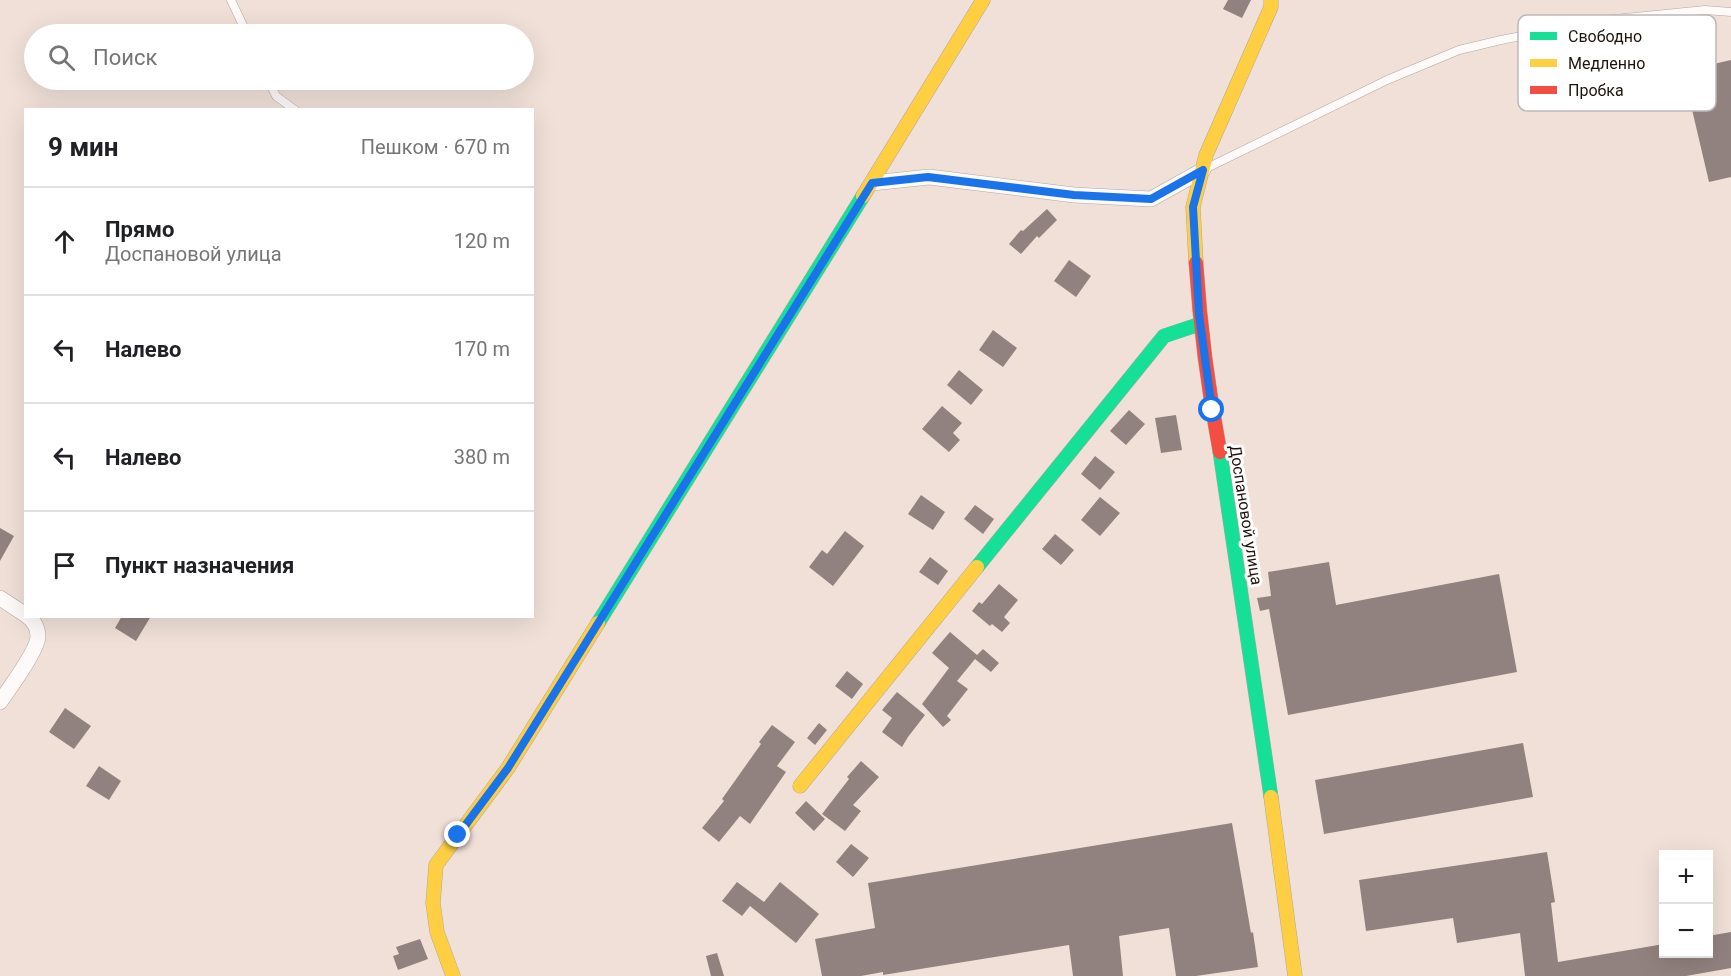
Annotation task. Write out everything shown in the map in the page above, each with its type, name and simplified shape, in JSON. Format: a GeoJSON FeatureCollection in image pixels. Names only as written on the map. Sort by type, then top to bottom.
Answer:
{"type":"FeatureCollection","features":[{"type":"Feature","properties":{"kind":"street"},"geometry":{"type":"LineString","coordinates":[[453,976],[435,922],[433,903],[436,865],[508,768],[872,183],[983,0]]}},
{"type":"Feature","properties":{"kind":"street","name":"Доспановой улица"},"geometry":{"type":"LineString","coordinates":[[1271,0],[1271,7],[1206,155],[1193,207],[1200,324],[1260,708],[1295,976]]}},
{"type":"Feature","properties":{"kind":"street"},"geometry":{"type":"LineString","coordinates":[[872,183],[928,177],[1074,195],[1151,199],[1203,170]]}},
{"type":"Feature","properties":{"kind":"street"},"geometry":{"type":"LineString","coordinates":[[800,786],[1164,336],[1200,324]]}},
{"type":"Feature","properties":{"kind":"street"},"geometry":{"type":"LineString","coordinates":[[0,598],[24,615]]}},
{"type":"Feature","properties":{"kind":"street"},"geometry":{"type":"LineString","coordinates":[[0,702],[21,672],[38,639],[37,628],[28,618]]}},
{"type":"Feature","properties":{"kind":"lane"},"geometry":{"type":"LineString","coordinates":[[231,0],[242,24]]}},
{"type":"Feature","properties":{"kind":"lane"},"geometry":{"type":"LineString","coordinates":[[1655,15],[1705,10],[1731,12]]}},
{"type":"Feature","properties":{"kind":"lane"},"geometry":{"type":"LineString","coordinates":[[1203,170],[1387,80],[1459,50],[1518,37]]}},
{"type":"Feature","properties":{"kind":"lane"},"geometry":{"type":"LineString","coordinates":[[273,90],[276,96],[293,108]]}},
{"type":"Feature","properties":{"kind":"building"},"geometry":{"type":"Polygon","coordinates":[[[1228,0],[1251,0],[1242,18],[1223,9],[1228,0]]]}},
{"type":"Feature","properties":{"kind":"building"},"geometry":{"type":"Polygon","coordinates":[[[1731,60],[1731,177],[1709,182],[1692,111],[1716,111],[1716,63],[1731,60]]]}},
{"type":"Feature","properties":{"kind":"building"},"geometry":{"type":"Polygon","coordinates":[[[1047,209],[1057,220],[1039,238],[1037,236],[1021,254],[1009,244],[1021,230],[1023,231],[1047,209]]]}},
{"type":"Feature","properties":{"kind":"building"},"geometry":{"type":"Polygon","coordinates":[[[1069,260],[1091,276],[1076,297],[1054,281],[1069,260]]]}},
{"type":"Feature","properties":{"kind":"building"},"geometry":{"type":"Polygon","coordinates":[[[993,330],[1017,348],[1003,367],[979,350],[993,330]]]}},
{"type":"Feature","properties":{"kind":"building"},"geometry":{"type":"Polygon","coordinates":[[[959,370],[983,390],[971,405],[947,385],[959,370]]]}},
{"type":"Feature","properties":{"kind":"building"},"geometry":{"type":"Polygon","coordinates":[[[942,406],[962,423],[953,433],[960,440],[949,452],[922,429],[942,406]]]}},
{"type":"Feature","properties":{"kind":"building"},"geometry":{"type":"Polygon","coordinates":[[[1129,410],[1145,424],[1126,445],[1110,431],[1129,410]]]}},
{"type":"Feature","properties":{"kind":"building"},"geometry":{"type":"Polygon","coordinates":[[[1176,415],[1182,450],[1161,453],[1155,418],[1176,415]]]}},
{"type":"Feature","properties":{"kind":"building"},"geometry":{"type":"Polygon","coordinates":[[[1095,456],[1115,472],[1100,490],[1081,474],[1095,456]]]}},
{"type":"Feature","properties":{"kind":"building"},"geometry":{"type":"Polygon","coordinates":[[[921,495],[945,512],[933,530],[908,514],[921,495]]]}},
{"type":"Feature","properties":{"kind":"building"},"geometry":{"type":"Polygon","coordinates":[[[1100,497],[1120,513],[1100,536],[1081,520],[1100,497]]]}},
{"type":"Feature","properties":{"kind":"building"},"geometry":{"type":"Polygon","coordinates":[[[975,505],[994,519],[983,534],[964,519],[975,505]]]}},
{"type":"Feature","properties":{"kind":"building"},"geometry":{"type":"Polygon","coordinates":[[[0,528],[14,536],[0,561],[0,528]]]}},
{"type":"Feature","properties":{"kind":"building"},"geometry":{"type":"Polygon","coordinates":[[[845,531],[864,546],[833,586],[809,567],[822,550],[827,554],[845,531]]]}},
{"type":"Feature","properties":{"kind":"building"},"geometry":{"type":"Polygon","coordinates":[[[1055,534],[1074,550],[1061,565],[1042,549],[1055,534]]]}},
{"type":"Feature","properties":{"kind":"building"},"geometry":{"type":"Polygon","coordinates":[[[930,557],[948,571],[938,585],[919,572],[930,557]]]}},
{"type":"Feature","properties":{"kind":"building"},"geometry":{"type":"Polygon","coordinates":[[[1329,562],[1336,605],[1499,574],[1517,672],[1288,715],[1269,609],[1260,611],[1257,598],[1271,596],[1268,572],[1329,562]]]}},
{"type":"Feature","properties":{"kind":"building"},"geometry":{"type":"Polygon","coordinates":[[[999,584],[1018,600],[1004,617],[1010,623],[1002,632],[992,624],[990,626],[972,611],[979,602],[982,604],[999,584]]]}},
{"type":"Feature","properties":{"kind":"building"},"geometry":{"type":"Polygon","coordinates":[[[121,618],[150,618],[136,641],[115,628],[121,618]]]}},
{"type":"Feature","properties":{"kind":"building"},"geometry":{"type":"Polygon","coordinates":[[[950,632],[977,655],[983,649],[999,663],[991,672],[975,659],[957,681],[968,689],[947,716],[951,720],[943,727],[922,704],[949,668],[932,653],[950,632]]]}},
{"type":"Feature","properties":{"kind":"building"},"geometry":{"type":"Polygon","coordinates":[[[847,671],[863,684],[852,699],[835,686],[847,671]]]}},
{"type":"Feature","properties":{"kind":"building"},"geometry":{"type":"Polygon","coordinates":[[[897,692],[925,715],[902,747],[882,732],[892,718],[882,710],[897,692]]]}},
{"type":"Feature","properties":{"kind":"building"},"geometry":{"type":"Polygon","coordinates":[[[65,708],[91,726],[74,749],[49,732],[65,708]]]}},
{"type":"Feature","properties":{"kind":"building"},"geometry":{"type":"Polygon","coordinates":[[[819,723],[827,730],[815,745],[807,738],[819,723]]]}},
{"type":"Feature","properties":{"kind":"building"},"geometry":{"type":"Polygon","coordinates":[[[772,725],[795,742],[777,766],[786,772],[750,824],[740,816],[719,842],[702,828],[724,801],[722,799],[772,725]]]}},
{"type":"Feature","properties":{"kind":"building"},"geometry":{"type":"Polygon","coordinates":[[[1523,743],[1533,797],[1324,834],[1315,780],[1523,743]]]}},
{"type":"Feature","properties":{"kind":"building"},"geometry":{"type":"Polygon","coordinates":[[[861,761],[879,777],[853,805],[861,811],[845,831],[822,814],[861,761]]]}},
{"type":"Feature","properties":{"kind":"building"},"geometry":{"type":"Polygon","coordinates":[[[99,766],[121,781],[109,800],[86,786],[99,766]]]}},
{"type":"Feature","properties":{"kind":"building"},"geometry":{"type":"Polygon","coordinates":[[[806,801],[825,819],[814,831],[795,813],[806,801]]]}},
{"type":"Feature","properties":{"kind":"building"},"geometry":{"type":"Polygon","coordinates":[[[1232,823],[1258,967],[1196,976],[1176,976],[1169,928],[1119,936],[1123,976],[1073,976],[1069,945],[883,975],[883,972],[861,976],[822,976],[815,939],[875,928],[868,883],[1232,823]]]}},
{"type":"Feature","properties":{"kind":"building"},"geometry":{"type":"Polygon","coordinates":[[[851,844],[869,858],[853,877],[836,862],[851,844]]]}},
{"type":"Feature","properties":{"kind":"building"},"geometry":{"type":"Polygon","coordinates":[[[1547,852],[1555,902],[1551,903],[1558,962],[1659,945],[1659,958],[1713,958],[1713,935],[1731,932],[1731,968],[1686,976],[1525,976],[1520,933],[1457,943],[1453,918],[1366,931],[1359,880],[1547,852]]]}},
{"type":"Feature","properties":{"kind":"building"},"geometry":{"type":"Polygon","coordinates":[[[737,882],[764,902],[780,882],[819,914],[796,943],[750,906],[742,916],[722,901],[737,882]]]}},
{"type":"Feature","properties":{"kind":"building"},"geometry":{"type":"Polygon","coordinates":[[[420,939],[428,959],[398,970],[393,956],[399,954],[396,947],[420,939]]]}},
{"type":"Feature","properties":{"kind":"building"},"geometry":{"type":"Polygon","coordinates":[[[717,953],[724,976],[711,976],[706,956],[717,953]]]}},
{"type":"Feature","properties":{"kind":"traffic: fast"},"geometry":{"type":"LineString","coordinates":[[598,623],[863,196]]}},
{"type":"Feature","properties":{"kind":"traffic: fast"},"geometry":{"type":"LineString","coordinates":[[977,567],[1164,336],[1200,324]]}},
{"type":"Feature","properties":{"kind":"traffic: fast"},"geometry":{"type":"LineString","coordinates":[[1220,452],[1271,797]]}},
{"type":"Feature","properties":{"kind":"traffic: slow"},"geometry":{"type":"LineString","coordinates":[[863,196],[983,0]]}},
{"type":"Feature","properties":{"kind":"traffic: slow"},"geometry":{"type":"LineString","coordinates":[[1196,263],[1193,207],[1206,155],[1271,7],[1271,0]]}},
{"type":"Feature","properties":{"kind":"traffic: slow"},"geometry":{"type":"LineString","coordinates":[[800,786],[977,567]]}},
{"type":"Feature","properties":{"kind":"traffic: slow"},"geometry":{"type":"LineString","coordinates":[[453,976],[437,932],[433,903],[436,865],[508,768],[598,623]]}},
{"type":"Feature","properties":{"kind":"traffic: slow"},"geometry":{"type":"LineString","coordinates":[[1271,797],[1295,976]]}},
{"type":"Feature","properties":{"kind":"traffic: jam"},"geometry":{"type":"LineString","coordinates":[[1196,263],[1205,358],[1220,452]]}},
{"type":"Feature","properties":{"kind":"route"},"geometry":{"type":"LineString","coordinates":[[458,835],[508,768],[872,183],[928,177],[1074,195],[1151,199],[1203,170],[1193,207],[1199,314],[1212,410]]}}]}
